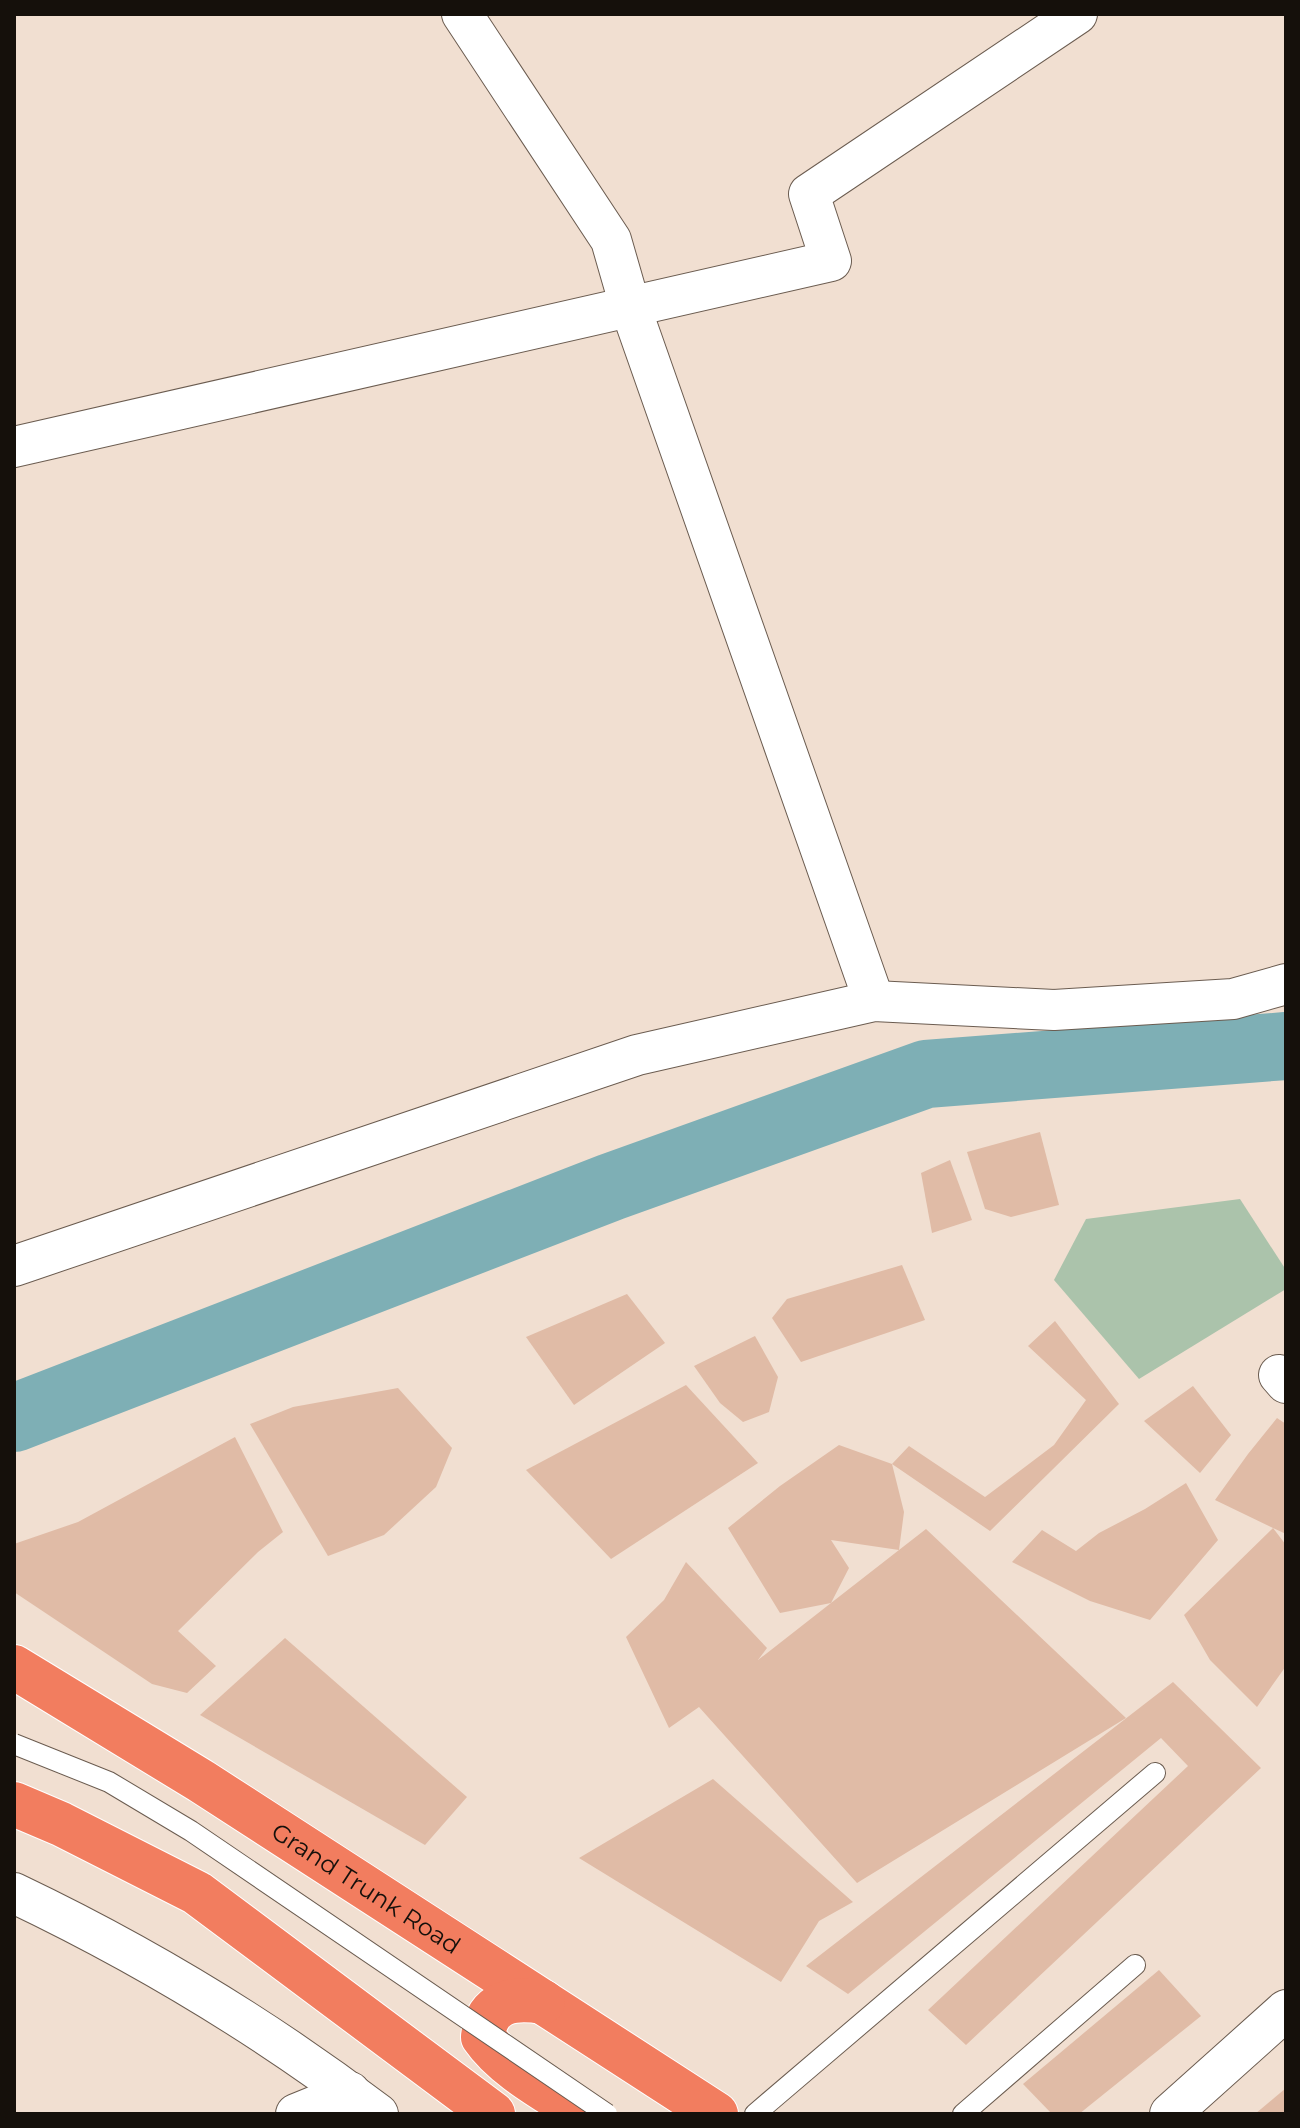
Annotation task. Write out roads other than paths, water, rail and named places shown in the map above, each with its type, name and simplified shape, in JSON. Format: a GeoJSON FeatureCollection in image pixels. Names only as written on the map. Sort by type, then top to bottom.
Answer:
{"type":"FeatureCollection","features":[{"type":"Feature","properties":{"kind":"highway","name":"Grand Trunk Road"},"geometry":{"type":"LineString","coordinates":[[14,1667],[201,1781],[716,2114]]}},
{"type":"Feature","properties":{"kind":"highway"},"geometry":{"type":"LineString","coordinates":[[14,1804],[61,1824],[197,1893],[493,2114]]}},
{"type":"Feature","properties":{"kind":"highway"},"geometry":{"type":"LineString","coordinates":[[543,2002],[518,1999],[502,2003],[487,2017],[483,2037],[506,2062],[583,2114]]}},
{"type":"Feature","properties":{"kind":"street"},"geometry":{"type":"LineString","coordinates":[[462,14],[611,240],[630,306],[874,1001]]}},
{"type":"Feature","properties":{"kind":"street"},"geometry":{"type":"LineString","coordinates":[[14,447],[831,261],[809,194],[1077,14]]}},
{"type":"Feature","properties":{"kind":"street"},"geometry":{"type":"LineString","coordinates":[[14,1266],[637,1055],[874,1001],[1054,1010],[1233,999],[1286,984]]}},
{"type":"Feature","properties":{"kind":"street"},"geometry":{"type":"LineString","coordinates":[[14,1893],[114,1942],[241,2019],[364,2103]]}},
{"type":"Feature","properties":{"kind":"street"},"geometry":{"type":"LineString","coordinates":[[1170,2114],[1286,2010]]}},
{"type":"Feature","properties":{"kind":"street"},"geometry":{"type":"LineString","coordinates":[[296,2114],[364,2103]]}},
{"type":"Feature","properties":{"kind":"lane"},"geometry":{"type":"LineString","coordinates":[[14,1744],[109,1782],[191,1831],[607,2114]]}},
{"type":"Feature","properties":{"kind":"lane"},"geometry":{"type":"LineString","coordinates":[[755,2114],[1155,1773]]}},
{"type":"Feature","properties":{"kind":"lane"},"geometry":{"type":"LineString","coordinates":[[963,2114],[1135,1965]]}},
{"type":"Feature","properties":{"kind":"waterway"},"geometry":{"type":"LineString","coordinates":[[14,1418],[611,1187],[926,1074],[1286,1046]]}}]}
